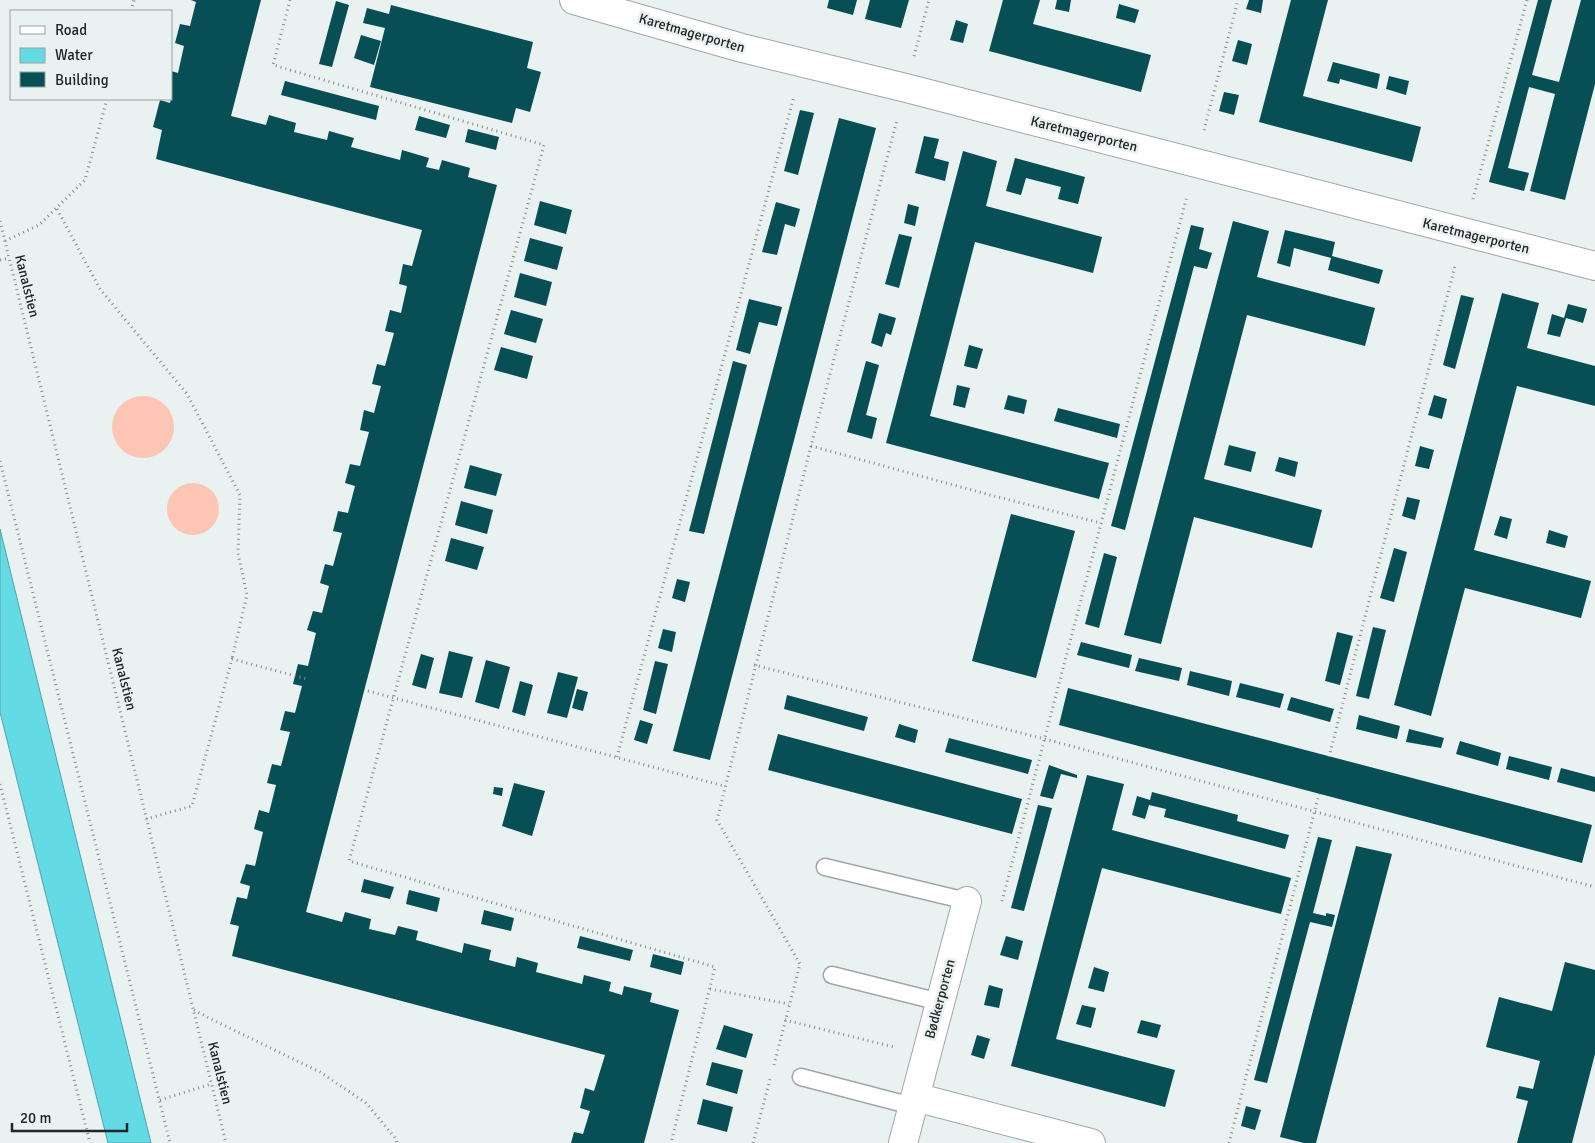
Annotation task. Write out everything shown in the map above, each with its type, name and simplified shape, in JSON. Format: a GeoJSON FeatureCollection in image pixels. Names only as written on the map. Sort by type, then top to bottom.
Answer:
{"type":"FeatureCollection","features":[{"type":"Feature","properties":{"kind":"street","name":"Karetmagerporten"},"geometry":{"type":"LineString","coordinates":[[574,0],[742,48],[906,88],[1595,266]]}},
{"type":"Feature","properties":{"kind":"street","name":"Bødkerporten"},"geometry":{"type":"LineString","coordinates":[[903,1143],[967,901]]}},
{"type":"Feature","properties":{"kind":"street"},"geometry":{"type":"LineString","coordinates":[[913,1101],[1091,1143]]}},
{"type":"Feature","properties":{"kind":"lane"},"geometry":{"type":"LineString","coordinates":[[825,867],[967,901]]}},
{"type":"Feature","properties":{"kind":"lane"},"geometry":{"type":"LineString","coordinates":[[832,975],[940,1002]]}},
{"type":"Feature","properties":{"kind":"lane"},"geometry":{"type":"LineString","coordinates":[[801,1077],[913,1101]]}},
{"type":"Feature","properties":{"kind":"path"},"geometry":{"type":"LineString","coordinates":[[290,0],[273,65],[544,145],[349,861],[715,967],[671,1143]]}},
{"type":"Feature","properties":{"kind":"path"},"geometry":{"type":"LineString","coordinates":[[753,1143],[800,964],[716,820],[811,446],[929,0]]}},
{"type":"Feature","properties":{"kind":"path"},"geometry":{"type":"LineString","coordinates":[[1002,902],[1238,0]]}},
{"type":"Feature","properties":{"kind":"path"},"geometry":{"type":"LineString","coordinates":[[1329,757],[1464,233],[1527,0]]}},
{"type":"Feature","properties":{"kind":"path"},"geometry":{"type":"LineString","coordinates":[[617,757],[803,62]]}},
{"type":"Feature","properties":{"kind":"path"},"geometry":{"type":"LineString","coordinates":[[5,241],[39,225],[85,180],[107,100]]}},
{"type":"Feature","properties":{"kind":"path"},"geometry":{"type":"LineString","coordinates":[[57,209],[100,289],[187,394],[240,495],[238,553],[246,595],[232,659],[192,806],[146,819]]}},
{"type":"Feature","properties":{"kind":"path","name":"Kanalstien"},"geometry":{"type":"LineString","coordinates":[[0,221],[226,1143]]}},
{"type":"Feature","properties":{"kind":"path"},"geometry":{"type":"LineString","coordinates":[[0,260],[9,258]]}},
{"type":"Feature","properties":{"kind":"path"},"geometry":{"type":"LineString","coordinates":[[811,446],[1101,523]]}},
{"type":"Feature","properties":{"kind":"path"},"geometry":{"type":"LineString","coordinates":[[0,461],[170,1143]]}},
{"type":"Feature","properties":{"kind":"path"},"geometry":{"type":"LineString","coordinates":[[232,659],[307,678]]}},
{"type":"Feature","properties":{"kind":"path"},"geometry":{"type":"LineString","coordinates":[[754,666],[1045,739],[1595,887]]}},
{"type":"Feature","properties":{"kind":"path"},"geometry":{"type":"LineString","coordinates":[[368,692],[394,697],[724,786]]}},
{"type":"Feature","properties":{"kind":"path"},"geometry":{"type":"LineString","coordinates":[[0,784],[90,1143]]}},
{"type":"Feature","properties":{"kind":"path"},"geometry":{"type":"LineString","coordinates":[[1229,1143],[1318,794]]}},
{"type":"Feature","properties":{"kind":"path"},"geometry":{"type":"LineString","coordinates":[[710,989],[789,1004]]}},
{"type":"Feature","properties":{"kind":"path"},"geometry":{"type":"LineString","coordinates":[[193,1009],[211,1020],[320,1072],[366,1104],[396,1139],[397,1143]]}},
{"type":"Feature","properties":{"kind":"path"},"geometry":{"type":"LineString","coordinates":[[785,1020],[925,1055]]}},
{"type":"Feature","properties":{"kind":"path"},"geometry":{"type":"LineString","coordinates":[[160,1100],[211,1084]]}},
{"type":"Feature","properties":{"kind":"shaded area"},"geometry":{"type":"Polygon","coordinates":[[[137,396],[149,396],[165,405],[172,415],[174,427],[172,439],[165,449],[149,458],[137,458],[126,453],[117,444],[112,433],[112,421],[117,410],[126,401],[137,396]]]}},
{"type":"Feature","properties":{"kind":"shaded area"},"geometry":{"type":"Polygon","coordinates":[[[188,483],[198,483],[212,490],[219,504],[219,514],[212,528],[198,535],[188,535],[178,531],[171,524],[167,514],[167,504],[171,494],[178,487],[188,483]]]}},
{"type":"Feature","properties":{"kind":"water"},"geometry":{"type":"Polygon","coordinates":[[[0,529],[151,1143],[108,1143],[0,712],[0,529]]]}},
{"type":"Feature","properties":{"kind":"building"},"geometry":{"type":"Polygon","coordinates":[[[191,0],[261,0],[231,116],[266,125],[269,115],[296,123],[294,132],[327,140],[329,131],[354,138],[351,147],[400,160],[402,150],[429,158],[426,167],[439,170],[442,160],[470,168],[468,177],[497,185],[306,912],[342,922],[345,912],[371,919],[369,929],[395,935],[398,926],[418,931],[416,940],[462,953],[464,943],[491,950],[489,960],[515,967],[517,957],[538,963],[536,972],[582,984],[584,975],[611,982],[609,991],[622,995],[624,986],[652,993],[650,1002],[679,1010],[644,1143],[571,1143],[574,1132],[583,1134],[590,1111],[580,1108],[585,1088],[594,1091],[605,1055],[232,956],[239,926],[230,924],[237,897],[247,899],[250,886],[240,883],[246,864],[255,866],[263,832],[254,829],[259,810],[269,813],[276,785],[267,783],[272,764],[281,766],[290,732],[280,730],[285,711],[295,713],[302,686],[293,684],[298,664],[308,666],[316,633],[307,630],[313,611],[322,613],[329,586],[320,583],[325,564],[333,566],[342,533],[333,531],[338,511],[348,513],[355,486],[345,483],[350,464],[360,466],[369,432],[360,430],[364,410],[374,413],[381,386],[372,384],[377,364],[385,366],[394,333],[385,331],[390,310],[401,313],[407,286],[399,284],[403,264],[412,266],[422,230],[156,159],[162,130],[153,127],[160,100],[170,103],[172,100],[172,71],[178,73],[184,46],[175,43],[180,24],[190,26],[196,2],[191,0]]]}},
{"type":"Feature","properties":{"kind":"building"},"geometry":{"type":"Polygon","coordinates":[[[829,0],[857,0],[853,15],[827,8],[829,0]]]}},
{"type":"Feature","properties":{"kind":"building"},"geometry":{"type":"Polygon","coordinates":[[[870,0],[909,0],[901,28],[865,19],[870,0]]]}},
{"type":"Feature","properties":{"kind":"building"},"geometry":{"type":"Polygon","coordinates":[[[1003,0],[1040,0],[1033,24],[1151,55],[1141,92],[989,51],[1003,0]]]}},
{"type":"Feature","properties":{"kind":"building"},"geometry":{"type":"Polygon","coordinates":[[[1057,0],[1071,0],[1069,12],[1055,9],[1057,0]]]}},
{"type":"Feature","properties":{"kind":"building"},"geometry":{"type":"Polygon","coordinates":[[[1249,0],[1263,0],[1261,13],[1246,9],[1249,0]]]}},
{"type":"Feature","properties":{"kind":"building"},"geometry":{"type":"Polygon","coordinates":[[[1291,0],[1328,0],[1303,96],[1421,127],[1412,162],[1259,122],[1291,0]]]}},
{"type":"Feature","properties":{"kind":"building"},"geometry":{"type":"Polygon","coordinates":[[[1538,0],[1552,0],[1532,75],[1559,82],[1581,0],[1595,0],[1595,84],[1565,200],[1530,191],[1555,94],[1529,87],[1508,168],[1529,173],[1524,191],[1489,182],[1538,0]]]}},
{"type":"Feature","properties":{"kind":"building"},"geometry":{"type":"Polygon","coordinates":[[[336,1],[349,5],[332,67],[319,64],[336,1]]]}},
{"type":"Feature","properties":{"kind":"building"},"geometry":{"type":"Polygon","coordinates":[[[1119,4],[1139,10],[1135,23],[1116,18],[1119,4]]]}},
{"type":"Feature","properties":{"kind":"building"},"geometry":{"type":"Polygon","coordinates":[[[391,5],[533,42],[527,68],[541,72],[530,112],[516,108],[512,123],[370,87],[385,28],[363,23],[367,8],[389,14],[391,5]]]}},
{"type":"Feature","properties":{"kind":"building"},"geometry":{"type":"Polygon","coordinates":[[[956,20],[968,24],[963,43],[950,40],[956,20]]]}},
{"type":"Feature","properties":{"kind":"building"},"geometry":{"type":"Polygon","coordinates":[[[361,35],[381,41],[374,65],[354,58],[361,35]]]}},
{"type":"Feature","properties":{"kind":"building"},"geometry":{"type":"Polygon","coordinates":[[[1238,40],[1252,44],[1247,65],[1232,61],[1238,40]]]}},
{"type":"Feature","properties":{"kind":"building"},"geometry":{"type":"Polygon","coordinates":[[[1333,62],[1380,74],[1377,89],[1340,79],[1339,84],[1327,81],[1333,62]]]}},
{"type":"Feature","properties":{"kind":"building"},"geometry":{"type":"Polygon","coordinates":[[[1389,76],[1409,81],[1406,95],[1386,89],[1389,76]]]}},
{"type":"Feature","properties":{"kind":"building"},"geometry":{"type":"Polygon","coordinates":[[[285,81],[379,106],[376,120],[281,95],[285,81]]]}},
{"type":"Feature","properties":{"kind":"building"},"geometry":{"type":"Polygon","coordinates":[[[1224,92],[1239,95],[1234,115],[1219,111],[1224,92]]]}},
{"type":"Feature","properties":{"kind":"building"},"geometry":{"type":"Polygon","coordinates":[[[800,110],[814,113],[798,175],[784,171],[800,110]]]}},
{"type":"Feature","properties":{"kind":"building"},"geometry":{"type":"Polygon","coordinates":[[[419,116],[450,125],[446,138],[415,130],[419,116]]]}},
{"type":"Feature","properties":{"kind":"building"},"geometry":{"type":"Polygon","coordinates":[[[839,118],[876,128],[710,760],[673,751],[839,118]]]}},
{"type":"Feature","properties":{"kind":"building"},"geometry":{"type":"Polygon","coordinates":[[[468,129],[499,137],[496,150],[465,142],[468,129]]]}},
{"type":"Feature","properties":{"kind":"building"},"geometry":{"type":"Polygon","coordinates":[[[924,136],[939,139],[934,158],[949,162],[945,181],[915,173],[924,136]]]}},
{"type":"Feature","properties":{"kind":"building"},"geometry":{"type":"Polygon","coordinates":[[[963,151],[997,161],[986,206],[1102,237],[1093,273],[975,242],[930,416],[1109,463],[1099,499],[886,443],[963,151]]]}},
{"type":"Feature","properties":{"kind":"building"},"geometry":{"type":"Polygon","coordinates":[[[1015,158],[1085,177],[1078,204],[1058,199],[1061,187],[1026,178],[1021,195],[1006,191],[1015,158]]]}},
{"type":"Feature","properties":{"kind":"building"},"geometry":{"type":"Polygon","coordinates":[[[540,201],[572,210],[566,234],[534,225],[540,201]]]}},
{"type":"Feature","properties":{"kind":"building"},"geometry":{"type":"Polygon","coordinates":[[[776,202],[800,209],[795,227],[785,224],[777,255],[762,252],[776,202]]]}},
{"type":"Feature","properties":{"kind":"building"},"geometry":{"type":"Polygon","coordinates":[[[908,204],[919,207],[915,226],[904,223],[908,204]]]}},
{"type":"Feature","properties":{"kind":"building"},"geometry":{"type":"Polygon","coordinates":[[[1233,221],[1269,231],[1257,277],[1375,308],[1365,346],[1247,315],[1204,479],[1322,510],[1312,548],[1194,517],[1161,644],[1124,635],[1233,221]]]}},
{"type":"Feature","properties":{"kind":"building"},"geometry":{"type":"Polygon","coordinates":[[[1191,225],[1204,228],[1199,249],[1212,253],[1207,269],[1194,266],[1125,530],[1111,526],[1191,225]]]}},
{"type":"Feature","properties":{"kind":"building"},"geometry":{"type":"Polygon","coordinates":[[[1285,230],[1335,242],[1332,256],[1383,270],[1379,284],[1328,270],[1331,258],[1294,248],[1290,267],[1277,263],[1285,230]]]}},
{"type":"Feature","properties":{"kind":"building"},"geometry":{"type":"Polygon","coordinates":[[[899,234],[912,237],[899,288],[885,284],[899,234]]]}},
{"type":"Feature","properties":{"kind":"building"},"geometry":{"type":"Polygon","coordinates":[[[530,238],[563,247],[557,270],[524,261],[530,238]]]}},
{"type":"Feature","properties":{"kind":"building"},"geometry":{"type":"Polygon","coordinates":[[[520,273],[552,282],[546,306],[514,297],[520,273]]]}},
{"type":"Feature","properties":{"kind":"building"},"geometry":{"type":"Polygon","coordinates":[[[1502,293],[1539,303],[1527,348],[1595,366],[1595,406],[1517,386],[1474,550],[1591,581],[1581,618],[1465,588],[1431,716],[1394,705],[1502,293]]]}},
{"type":"Feature","properties":{"kind":"building"},"geometry":{"type":"Polygon","coordinates":[[[1461,295],[1474,298],[1455,369],[1443,365],[1461,295]]]}},
{"type":"Feature","properties":{"kind":"building"},"geometry":{"type":"Polygon","coordinates":[[[749,299],[782,307],[777,326],[759,322],[750,354],[736,350],[749,299]]]}},
{"type":"Feature","properties":{"kind":"building"},"geometry":{"type":"Polygon","coordinates":[[[1568,304],[1587,309],[1583,323],[1566,318],[1560,337],[1547,334],[1552,314],[1564,318],[1568,304]]]}},
{"type":"Feature","properties":{"kind":"building"},"geometry":{"type":"Polygon","coordinates":[[[511,310],[543,319],[536,343],[504,334],[511,310]]]}},
{"type":"Feature","properties":{"kind":"building"},"geometry":{"type":"Polygon","coordinates":[[[879,313],[896,318],[891,335],[886,333],[882,347],[871,343],[879,313]]]}},
{"type":"Feature","properties":{"kind":"building"},"geometry":{"type":"Polygon","coordinates":[[[969,345],[983,349],[977,369],[964,366],[969,345]]]}},
{"type":"Feature","properties":{"kind":"building"},"geometry":{"type":"Polygon","coordinates":[[[501,347],[533,356],[527,379],[494,370],[501,347]]]}},
{"type":"Feature","properties":{"kind":"building"},"geometry":{"type":"Polygon","coordinates":[[[733,361],[747,365],[704,534],[689,531],[733,361]]]}},
{"type":"Feature","properties":{"kind":"building"},"geometry":{"type":"Polygon","coordinates":[[[866,361],[879,365],[866,415],[877,418],[872,439],[847,432],[866,361]]]}},
{"type":"Feature","properties":{"kind":"building"},"geometry":{"type":"Polygon","coordinates":[[[957,385],[970,388],[965,408],[953,405],[957,385]]]}},
{"type":"Feature","properties":{"kind":"building"},"geometry":{"type":"Polygon","coordinates":[[[1008,395],[1027,400],[1024,414],[1004,409],[1008,395]]]}},
{"type":"Feature","properties":{"kind":"building"},"geometry":{"type":"Polygon","coordinates":[[[1434,395],[1447,399],[1442,419],[1428,415],[1434,395]]]}},
{"type":"Feature","properties":{"kind":"building"},"geometry":{"type":"Polygon","coordinates":[[[1058,408],[1120,424],[1117,438],[1054,421],[1058,408]]]}},
{"type":"Feature","properties":{"kind":"building"},"geometry":{"type":"Polygon","coordinates":[[[1229,445],[1256,452],[1251,472],[1224,465],[1229,445]]]}},
{"type":"Feature","properties":{"kind":"building"},"geometry":{"type":"Polygon","coordinates":[[[1420,446],[1434,450],[1429,469],[1415,466],[1420,446]]]}},
{"type":"Feature","properties":{"kind":"building"},"geometry":{"type":"Polygon","coordinates":[[[1279,457],[1298,462],[1295,477],[1275,471],[1279,457]]]}},
{"type":"Feature","properties":{"kind":"building"},"geometry":{"type":"Polygon","coordinates":[[[470,465],[502,474],[496,496],[464,488],[470,465]]]}},
{"type":"Feature","properties":{"kind":"building"},"geometry":{"type":"Polygon","coordinates":[[[1407,497],[1420,500],[1415,520],[1402,516],[1407,497]]]}},
{"type":"Feature","properties":{"kind":"building"},"geometry":{"type":"Polygon","coordinates":[[[461,501],[493,510],[487,534],[455,525],[461,501]]]}},
{"type":"Feature","properties":{"kind":"building"},"geometry":{"type":"Polygon","coordinates":[[[1011,514],[1075,531],[1036,678],[972,661],[1011,514]]]}},
{"type":"Feature","properties":{"kind":"building"},"geometry":{"type":"Polygon","coordinates":[[[1500,516],[1512,519],[1507,539],[1494,535],[1500,516]]]}},
{"type":"Feature","properties":{"kind":"building"},"geometry":{"type":"Polygon","coordinates":[[[1549,530],[1568,536],[1565,548],[1546,543],[1549,530]]]}},
{"type":"Feature","properties":{"kind":"building"},"geometry":{"type":"Polygon","coordinates":[[[451,538],[484,547],[477,570],[445,561],[451,538]]]}},
{"type":"Feature","properties":{"kind":"building"},"geometry":{"type":"Polygon","coordinates":[[[1394,548],[1407,552],[1394,602],[1380,598],[1394,548]]]}},
{"type":"Feature","properties":{"kind":"building"},"geometry":{"type":"Polygon","coordinates":[[[1104,553],[1117,557],[1099,628],[1085,624],[1104,553]]]}},
{"type":"Feature","properties":{"kind":"building"},"geometry":{"type":"Polygon","coordinates":[[[677,579],[690,582],[685,602],[672,598],[677,579]]]}},
{"type":"Feature","properties":{"kind":"building"},"geometry":{"type":"Polygon","coordinates":[[[1373,627],[1386,630],[1369,699],[1356,696],[1373,627]]]}},
{"type":"Feature","properties":{"kind":"building"},"geometry":{"type":"Polygon","coordinates":[[[663,629],[676,632],[672,652],[658,648],[663,629]]]}},
{"type":"Feature","properties":{"kind":"building"},"geometry":{"type":"Polygon","coordinates":[[[1337,632],[1353,636],[1340,685],[1325,681],[1337,632]]]}},
{"type":"Feature","properties":{"kind":"building"},"geometry":{"type":"Polygon","coordinates":[[[1081,642],[1132,655],[1129,668],[1077,655],[1081,642]]]}},
{"type":"Feature","properties":{"kind":"building"},"geometry":{"type":"Polygon","coordinates":[[[449,651],[473,657],[462,698],[439,693],[449,651]]]}},
{"type":"Feature","properties":{"kind":"building"},"geometry":{"type":"Polygon","coordinates":[[[421,654],[434,658],[426,689],[412,685],[421,654]]]}},
{"type":"Feature","properties":{"kind":"building"},"geometry":{"type":"Polygon","coordinates":[[[1139,658],[1182,668],[1179,681],[1135,671],[1139,658]]]}},
{"type":"Feature","properties":{"kind":"building"},"geometry":{"type":"Polygon","coordinates":[[[486,660],[510,667],[499,709],[475,702],[486,660]]]}},
{"type":"Feature","properties":{"kind":"building"},"geometry":{"type":"Polygon","coordinates":[[[655,661],[668,664],[656,714],[643,710],[655,661]]]}},
{"type":"Feature","properties":{"kind":"building"},"geometry":{"type":"Polygon","coordinates":[[[1190,671],[1232,681],[1229,696],[1187,685],[1190,671]]]}},
{"type":"Feature","properties":{"kind":"building"},"geometry":{"type":"Polygon","coordinates":[[[558,672],[578,677],[567,718],[547,713],[558,672]]]}},
{"type":"Feature","properties":{"kind":"building"},"geometry":{"type":"Polygon","coordinates":[[[520,681],[533,685],[525,716],[512,712],[520,681]]]}},
{"type":"Feature","properties":{"kind":"building"},"geometry":{"type":"Polygon","coordinates":[[[1240,683],[1284,694],[1280,708],[1236,697],[1240,683]]]}},
{"type":"Feature","properties":{"kind":"building"},"geometry":{"type":"Polygon","coordinates":[[[1068,688],[1592,825],[1582,863],[1059,725],[1068,688]]]}},
{"type":"Feature","properties":{"kind":"building"},"geometry":{"type":"Polygon","coordinates":[[[577,689],[588,692],[583,711],[572,708],[577,689]]]}},
{"type":"Feature","properties":{"kind":"building"},"geometry":{"type":"Polygon","coordinates":[[[787,695],[868,717],[864,731],[784,709],[787,695]]]}},
{"type":"Feature","properties":{"kind":"building"},"geometry":{"type":"Polygon","coordinates":[[[1291,697],[1334,709],[1330,722],[1287,710],[1291,697]]]}},
{"type":"Feature","properties":{"kind":"building"},"geometry":{"type":"Polygon","coordinates":[[[1359,715],[1400,726],[1397,739],[1356,729],[1359,715]]]}},
{"type":"Feature","properties":{"kind":"building"},"geometry":{"type":"Polygon","coordinates":[[[640,720],[653,724],[647,744],[634,740],[640,720]]]}},
{"type":"Feature","properties":{"kind":"building"},"geometry":{"type":"Polygon","coordinates":[[[899,724],[918,730],[915,743],[895,737],[899,724]]]}},
{"type":"Feature","properties":{"kind":"building"},"geometry":{"type":"Polygon","coordinates":[[[1409,729],[1444,738],[1441,748],[1406,742],[1409,729]]]}},
{"type":"Feature","properties":{"kind":"building"},"geometry":{"type":"Polygon","coordinates":[[[778,734],[1022,799],[1012,834],[768,770],[778,734]]]}},
{"type":"Feature","properties":{"kind":"building"},"geometry":{"type":"Polygon","coordinates":[[[949,738],[1032,760],[1028,774],[945,752],[949,738]]]}},
{"type":"Feature","properties":{"kind":"building"},"geometry":{"type":"Polygon","coordinates":[[[1460,741],[1501,753],[1498,766],[1456,754],[1460,741]]]}},
{"type":"Feature","properties":{"kind":"building"},"geometry":{"type":"Polygon","coordinates":[[[1509,756],[1552,767],[1549,780],[1506,769],[1509,756]]]}},
{"type":"Feature","properties":{"kind":"building"},"geometry":{"type":"Polygon","coordinates":[[[1049,765],[1077,775],[1077,778],[1061,774],[1053,799],[1040,796],[1049,765]]]}},
{"type":"Feature","properties":{"kind":"building"},"geometry":{"type":"Polygon","coordinates":[[[1561,768],[1595,777],[1595,792],[1557,782],[1561,768]]]}},
{"type":"Feature","properties":{"kind":"building"},"geometry":{"type":"Polygon","coordinates":[[[1087,775],[1124,784],[1112,830],[1291,878],[1281,914],[1102,868],[1056,1039],[1175,1070],[1165,1107],[1011,1066],[1087,775]]]}},
{"type":"Feature","properties":{"kind":"building"},"geometry":{"type":"Polygon","coordinates":[[[514,783],[545,791],[532,836],[502,826],[514,783]]]}},
{"type":"Feature","properties":{"kind":"building"},"geometry":{"type":"Polygon","coordinates":[[[494,787],[503,788],[502,796],[493,794],[494,787]]]}},
{"type":"Feature","properties":{"kind":"building"},"geometry":{"type":"Polygon","coordinates":[[[1152,792],[1238,815],[1237,821],[1289,835],[1285,849],[1164,817],[1166,809],[1149,805],[1145,819],[1132,815],[1137,796],[1150,800],[1152,792]]]}},
{"type":"Feature","properties":{"kind":"building"},"geometry":{"type":"Polygon","coordinates":[[[1038,805],[1052,808],[1024,911],[1011,908],[1038,805]]]}},
{"type":"Feature","properties":{"kind":"building"},"geometry":{"type":"Polygon","coordinates":[[[1318,837],[1332,840],[1313,913],[1326,916],[1326,913],[1335,915],[1332,927],[1310,922],[1267,1083],[1254,1080],[1318,837]]]}},
{"type":"Feature","properties":{"kind":"building"},"geometry":{"type":"Polygon","coordinates":[[[1356,846],[1392,854],[1316,1143],[1304,1143],[1280,1137],[1356,846]]]}},
{"type":"Feature","properties":{"kind":"building"},"geometry":{"type":"Polygon","coordinates":[[[364,879],[394,887],[390,899],[361,892],[364,879]]]}},
{"type":"Feature","properties":{"kind":"building"},"geometry":{"type":"Polygon","coordinates":[[[409,890],[440,898],[437,912],[406,904],[409,890]]]}},
{"type":"Feature","properties":{"kind":"building"},"geometry":{"type":"Polygon","coordinates":[[[484,910],[514,918],[511,931],[481,924],[484,910]]]}},
{"type":"Feature","properties":{"kind":"building"},"geometry":{"type":"Polygon","coordinates":[[[580,936],[633,950],[630,961],[577,948],[580,936]]]}},
{"type":"Feature","properties":{"kind":"building"},"geometry":{"type":"Polygon","coordinates":[[[1006,936],[1023,941],[1018,960],[1000,955],[1006,936]]]}},
{"type":"Feature","properties":{"kind":"building"},"geometry":{"type":"Polygon","coordinates":[[[653,954],[684,962],[681,975],[650,967],[653,954]]]}},
{"type":"Feature","properties":{"kind":"building"},"geometry":{"type":"Polygon","coordinates":[[[1565,962],[1595,970],[1595,1054],[1572,1143],[1517,1143],[1528,1101],[1516,1098],[1519,1086],[1533,1089],[1540,1061],[1486,1047],[1499,997],[1552,1011],[1565,962]]]}},
{"type":"Feature","properties":{"kind":"building"},"geometry":{"type":"Polygon","coordinates":[[[1094,967],[1109,972],[1104,992],[1088,988],[1094,967]]]}},
{"type":"Feature","properties":{"kind":"building"},"geometry":{"type":"Polygon","coordinates":[[[989,985],[1003,989],[999,1008],[984,1005],[989,985]]]}},
{"type":"Feature","properties":{"kind":"building"},"geometry":{"type":"Polygon","coordinates":[[[1082,1005],[1096,1008],[1091,1028],[1076,1024],[1082,1005]]]}},
{"type":"Feature","properties":{"kind":"building"},"geometry":{"type":"Polygon","coordinates":[[[1141,1020],[1161,1025],[1157,1038],[1137,1033],[1141,1020]]]}},
{"type":"Feature","properties":{"kind":"building"},"geometry":{"type":"Polygon","coordinates":[[[724,1025],[753,1034],[746,1058],[716,1049],[724,1025]]]}},
{"type":"Feature","properties":{"kind":"building"},"geometry":{"type":"Polygon","coordinates":[[[977,1035],[990,1039],[984,1059],[971,1055],[977,1035]]]}},
{"type":"Feature","properties":{"kind":"building"},"geometry":{"type":"Polygon","coordinates":[[[712,1062],[743,1070],[737,1094],[706,1085],[712,1062]]]}},
{"type":"Feature","properties":{"kind":"building"},"geometry":{"type":"Polygon","coordinates":[[[703,1099],[733,1107],[727,1132],[697,1124],[703,1099]]]}},
{"type":"Feature","properties":{"kind":"building"},"geometry":{"type":"Polygon","coordinates":[[[1246,1106],[1261,1110],[1255,1130],[1241,1126],[1246,1106]]]}}]}
